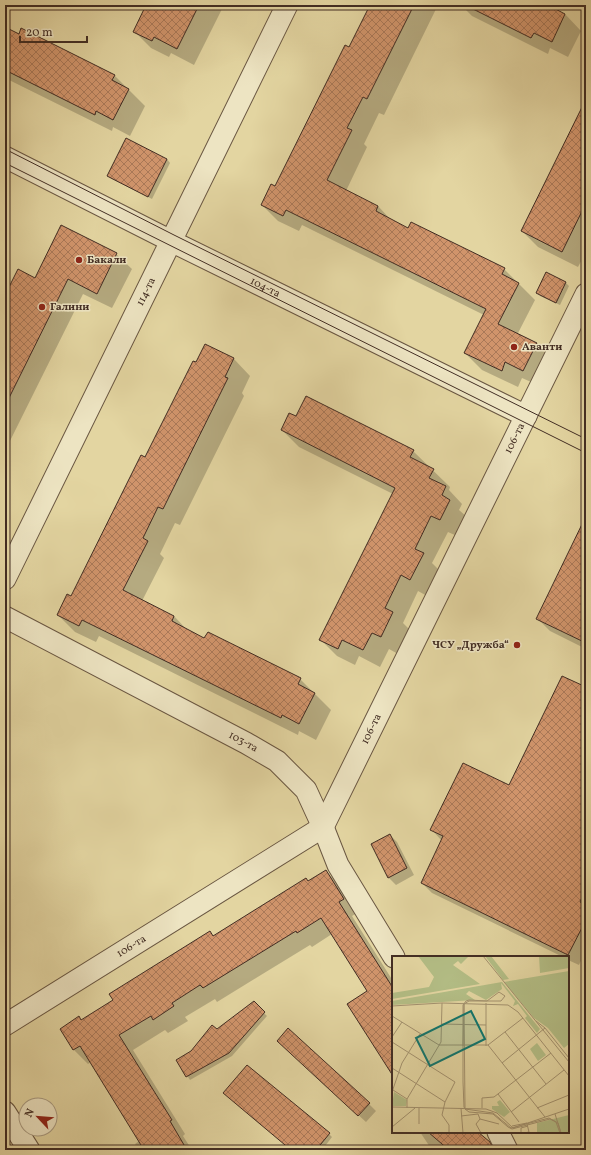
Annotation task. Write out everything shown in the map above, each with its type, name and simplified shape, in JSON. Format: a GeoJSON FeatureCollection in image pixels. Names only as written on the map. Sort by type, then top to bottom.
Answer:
{"type":"FeatureCollection","features":[{"type":"Feature","properties":{"kind":"street","name":"114-та"},"geometry":{"type":"LineString","coordinates":[[5,579],[288,5]]}},
{"type":"Feature","properties":{"kind":"street","name":"104-та"},"geometry":{"type":"LineString","coordinates":[[5,156],[171,241],[526,416]]}},
{"type":"Feature","properties":{"kind":"street","name":"106-та"},"geometry":{"type":"LineString","coordinates":[[5,1025],[323,827],[586,294]]}},
{"type":"Feature","properties":{"kind":"street","name":"103-та"},"geometry":{"type":"LineString","coordinates":[[5,617],[246,743],[277,761],[306,790],[338,865],[393,956]]}},
{"type":"Feature","properties":{"kind":"street"},"geometry":{"type":"LineString","coordinates":[[5,1112],[29,1150]]}},
{"type":"Feature","properties":{"kind":"street"},"geometry":{"type":"LineString","coordinates":[[498,1133],[507,1150]]}},
{"type":"Feature","properties":{"kind":"building"},"geometry":{"type":"Polygon","coordinates":[[[146,5],[199,5],[177,49],[154,37],[152,41],[133,32],[146,5]]]}},
{"type":"Feature","properties":{"kind":"building"},"geometry":{"type":"Polygon","coordinates":[[[370,5],[414,5],[367,99],[363,97],[347,128],[352,130],[327,180],[378,206],[376,211],[408,228],[411,222],[505,268],[502,274],[519,283],[498,324],[537,343],[523,371],[505,362],[502,371],[464,353],[486,309],[286,210],[283,216],[261,205],[271,184],[275,186],[345,45],[349,47],[370,5]]]}},
{"type":"Feature","properties":{"kind":"building"},"geometry":{"type":"Polygon","coordinates":[[[465,5],[548,5],[565,14],[552,42],[534,33],[531,38],[465,5]]]}},
{"type":"Feature","properties":{"kind":"building"},"geometry":{"type":"Polygon","coordinates":[[[5,27],[19,34],[21,28],[115,75],[112,80],[129,89],[113,120],[96,111],[95,115],[5,70],[5,27]]]}},
{"type":"Feature","properties":{"kind":"building"},"geometry":{"type":"Polygon","coordinates":[[[586,99],[586,203],[562,252],[521,231],[586,99]]]}},
{"type":"Feature","properties":{"kind":"building"},"geometry":{"type":"Polygon","coordinates":[[[126,138],[167,159],[148,197],[107,176],[126,138]]]}},
{"type":"Feature","properties":{"kind":"building"},"geometry":{"type":"Polygon","coordinates":[[[61,225],[117,253],[97,294],[68,279],[5,406],[5,295],[18,269],[35,278],[61,225]]]}},
{"type":"Feature","properties":{"kind":"building"},"geometry":{"type":"Polygon","coordinates":[[[546,272],[566,282],[556,303],[536,293],[546,272]]]}},
{"type":"Feature","properties":{"kind":"building"},"geometry":{"type":"Polygon","coordinates":[[[205,344],[234,358],[225,377],[228,378],[163,509],[158,507],[143,538],[148,541],[123,590],[174,616],[172,621],[204,638],[208,632],[301,678],[298,684],[315,693],[299,724],[282,715],[281,718],[82,620],[79,626],[57,615],[67,594],[71,596],[141,455],[145,457],[193,361],[196,362],[205,344]]]}},
{"type":"Feature","properties":{"kind":"building"},"geometry":{"type":"Polygon","coordinates":[[[306,396],[414,450],[410,457],[434,469],[429,478],[446,486],[442,495],[450,500],[440,520],[431,516],[415,549],[424,553],[410,580],[401,575],[385,608],[393,612],[381,637],[372,633],[363,650],[342,640],[338,649],[319,640],[395,488],[281,430],[289,413],[296,416],[306,396]]]}},
{"type":"Feature","properties":{"kind":"building"},"geometry":{"type":"Polygon","coordinates":[[[586,516],[586,643],[536,619],[586,516]]]}},
{"type":"Feature","properties":{"kind":"building"},"geometry":{"type":"Polygon","coordinates":[[[562,676],[586,687],[586,889],[580,902],[586,905],[586,920],[568,955],[421,883],[443,836],[430,830],[463,763],[509,785],[562,676]]]}},
{"type":"Feature","properties":{"kind":"building"},"geometry":{"type":"Polygon","coordinates":[[[390,834],[407,868],[388,878],[371,844],[390,834]]]}},
{"type":"Feature","properties":{"kind":"building"},"geometry":{"type":"Polygon","coordinates":[[[326,870],[344,899],[339,902],[392,986],[392,1074],[347,1004],[367,991],[321,918],[297,933],[296,931],[203,988],[200,985],[172,1003],[174,1006],[153,1020],[151,1016],[119,1035],[172,1120],[170,1121],[187,1150],[144,1150],[80,1046],[73,1050],[60,1029],[79,1016],[81,1020],[113,1000],[109,994],[210,931],[213,936],[306,878],[308,881],[326,870]]]}},
{"type":"Feature","properties":{"kind":"building"},"geometry":{"type":"Polygon","coordinates":[[[254,1001],[265,1012],[229,1053],[186,1077],[176,1060],[191,1051],[212,1025],[217,1029],[254,1001]]]}},
{"type":"Feature","properties":{"kind":"building"},"geometry":{"type":"Polygon","coordinates":[[[288,1028],[370,1103],[358,1116],[277,1041],[288,1028]]]}},
{"type":"Feature","properties":{"kind":"building"},"geometry":{"type":"Polygon","coordinates":[[[247,1065],[330,1133],[316,1150],[291,1150],[223,1093],[247,1065]]]}},
{"type":"Feature","properties":{"kind":"building"},"geometry":{"type":"Polygon","coordinates":[[[429,1133],[479,1133],[490,1142],[494,1150],[449,1150],[429,1133]]]}},
{"type":"Feature","properties":{"kind":"tram line"},"geometry":{"type":"LineString","coordinates":[[5,149],[174,235],[586,439]]}},
{"type":"Feature","properties":{"kind":"tram line"},"geometry":{"type":"LineString","coordinates":[[5,163],[586,453]]}},
{"type":"Feature","properties":{"kind":"place","name":"Бакали"},"geometry":{"type":"Point","coordinates":[79,260]}},
{"type":"Feature","properties":{"kind":"place","name":"Галини"},"geometry":{"type":"Point","coordinates":[42,307]}},
{"type":"Feature","properties":{"kind":"place","name":"Аванти"},"geometry":{"type":"Point","coordinates":[514,347]}},
{"type":"Feature","properties":{"kind":"place","name":"ЧСУ „Дружба“"},"geometry":{"type":"Point","coordinates":[517,645]}}]}
